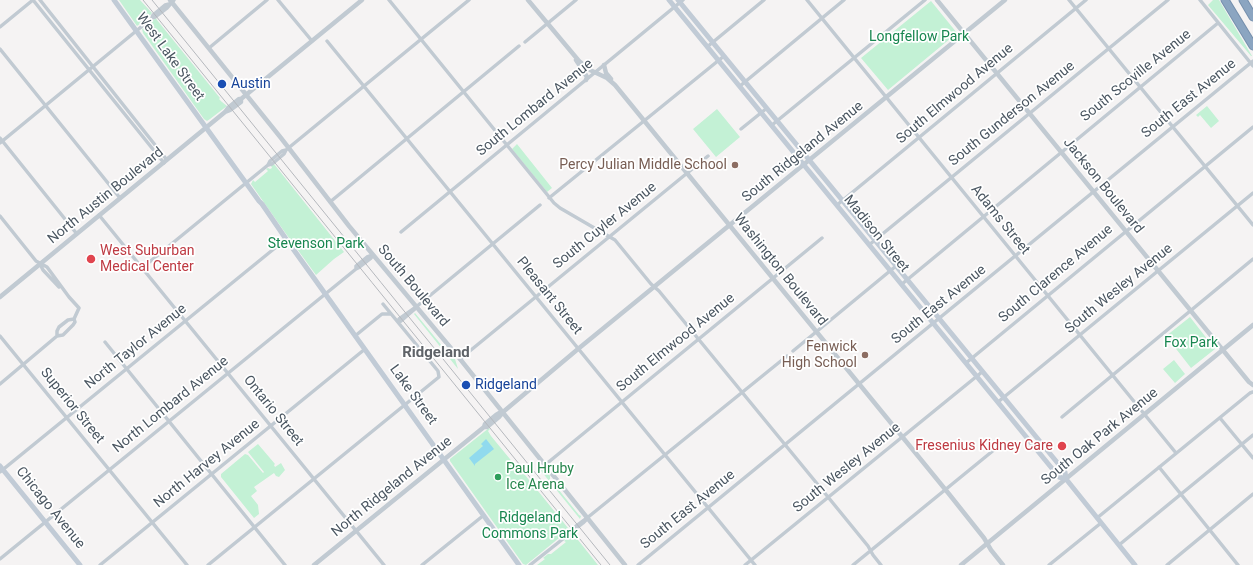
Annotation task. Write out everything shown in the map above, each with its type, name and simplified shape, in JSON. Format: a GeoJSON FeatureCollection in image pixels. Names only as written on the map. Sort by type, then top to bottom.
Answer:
{"type":"FeatureCollection","features":[{"type":"Feature","properties":{"kind":"highway"},"geometry":{"type":"LineString","coordinates":[[1225,0],[1253,46]]}},
{"type":"Feature","properties":{"kind":"highway"},"geometry":{"type":"LineString","coordinates":[[1243,0],[1253,16]]}},
{"type":"Feature","properties":{"kind":"main road","name":"West Lake Street"},"geometry":{"type":"LineString","coordinates":[[114,0],[206,128]]}},
{"type":"Feature","properties":{"kind":"main road","name":"Madison Street"},"geometry":{"type":"LineString","coordinates":[[669,0],[1059,477],[1066,479]]}},
{"type":"Feature","properties":{"kind":"main road","name":"Madison Street"},"geometry":{"type":"LineString","coordinates":[[680,1],[1065,472],[1066,479],[1135,565]]}},
{"type":"Feature","properties":{"kind":"main road","name":"Lake Street"},"geometry":{"type":"LineString","coordinates":[[206,128],[259,201],[260,206],[326,294],[520,565]]}},
{"type":"Feature","properties":{"kind":"main road","name":"Chicago Avenue"},"geometry":{"type":"LineString","coordinates":[[1,469],[80,565]]}},
{"type":"Feature","properties":{"kind":"street"},"geometry":{"type":"LineString","coordinates":[[0,27],[33,0],[165,161]]}},
{"type":"Feature","properties":{"kind":"street"},"geometry":{"type":"LineString","coordinates":[[40,0],[93,66],[165,161]]}},
{"type":"Feature","properties":{"kind":"street"},"geometry":{"type":"LineString","coordinates":[[209,48],[268,0]]}},
{"type":"Feature","properties":{"kind":"street"},"geometry":{"type":"LineString","coordinates":[[278,0],[312,41]]}},
{"type":"Feature","properties":{"kind":"street","name":"North Austin Boulevard"},"geometry":{"type":"LineString","coordinates":[[0,297],[225,112],[241,102],[246,94],[362,0]]}},
{"type":"Feature","properties":{"kind":"street"},"geometry":{"type":"LineString","coordinates":[[389,0],[549,198],[560,208],[615,240],[828,497],[871,550],[881,565]]}},
{"type":"Feature","properties":{"kind":"street"},"geometry":{"type":"LineString","coordinates":[[139,264],[147,264],[268,165],[270,161],[282,151],[287,149],[469,0]]}},
{"type":"Feature","properties":{"kind":"street","name":"Washington Boulevard"},"geometry":{"type":"LineString","coordinates":[[528,0],[573,55],[584,66],[607,78],[615,85],[945,489],[984,538],[1003,565]]}},
{"type":"Feature","properties":{"kind":"street"},"geometry":{"type":"LineString","coordinates":[[525,42],[576,0]]}},
{"type":"Feature","properties":{"kind":"street"},"geometry":{"type":"LineString","coordinates":[[707,47],[764,0]]}},
{"type":"Feature","properties":{"kind":"street","name":"Adams Street"},"geometry":{"type":"LineString","coordinates":[[806,0],[1176,454]]}},
{"type":"Feature","properties":{"kind":"street"},"geometry":{"type":"LineString","coordinates":[[740,86],[844,0]]}},
{"type":"Feature","properties":{"kind":"street"},"geometry":{"type":"LineString","coordinates":[[772,125],[925,0]]}},
{"type":"Feature","properties":{"kind":"street","name":"Jackson Boulevard"},"geometry":{"type":"LineString","coordinates":[[937,0],[1253,385]]}},
{"type":"Feature","properties":{"kind":"street","name":"South Ridgeland Avenue"},"geometry":{"type":"LineString","coordinates":[[503,412],[1005,0]]}},
{"type":"Feature","properties":{"kind":"street"},"geometry":{"type":"LineString","coordinates":[[1069,0],[1253,225]]}},
{"type":"Feature","properties":{"kind":"street","name":"South Elmwood Avenue"},"geometry":{"type":"LineString","coordinates":[[837,205],[1086,0]]}},
{"type":"Feature","properties":{"kind":"street","name":"South Gunderson Avenue"},"geometry":{"type":"LineString","coordinates":[[870,245],[1168,0]]}},
{"type":"Feature","properties":{"kind":"street"},"geometry":{"type":"LineString","coordinates":[[1200,0],[1252,63]]}},
{"type":"Feature","properties":{"kind":"street"},"geometry":{"type":"LineString","coordinates":[[77,234],[1,140],[45,106],[171,1]]}},
{"type":"Feature","properties":{"kind":"street","name":"South Boulevard"},"geometry":{"type":"LineString","coordinates":[[171,1],[246,94],[287,149],[460,359],[625,565]]}},
{"type":"Feature","properties":{"kind":"street","name":"South Lombard Avenue"},"geometry":{"type":"LineString","coordinates":[[401,232],[675,7],[680,1]]}},
{"type":"Feature","properties":{"kind":"street","name":"South Scoville Avenue"},"geometry":{"type":"LineString","coordinates":[[902,284],[1218,23]]}},
{"type":"Feature","properties":{"kind":"street","name":"Pleasant Street"},"geometry":{"type":"LineString","coordinates":[[327,41],[755,565]]}},
{"type":"Feature","properties":{"kind":"street"},"geometry":{"type":"LineString","coordinates":[[330,202],[519,46]]}},
{"type":"Feature","properties":{"kind":"street"},"geometry":{"type":"LineString","coordinates":[[0,49],[120,198]]}},
{"type":"Feature","properties":{"kind":"street"},"geometry":{"type":"LineString","coordinates":[[573,55],[587,77],[586,80]]}},
{"type":"Feature","properties":{"kind":"street"},"geometry":{"type":"LineString","coordinates":[[549,198],[724,56]]}},
{"type":"Feature","properties":{"kind":"street","name":"South East Avenue"},"geometry":{"type":"LineString","coordinates":[[638,565],[1252,63]]}},
{"type":"Feature","properties":{"kind":"street"},"geometry":{"type":"LineString","coordinates":[[604,65],[606,73],[615,85]]}},
{"type":"Feature","properties":{"kind":"street"},"geometry":{"type":"LineString","coordinates":[[741,129],[767,108]]}},
{"type":"Feature","properties":{"kind":"street","name":"South Clarence Avenue"},"geometry":{"type":"LineString","coordinates":[[966,363],[1253,127]]}},
{"type":"Feature","properties":{"kind":"street","name":"South Cuyler Avenue"},"geometry":{"type":"LineString","coordinates":[[460,359],[708,156]]}},
{"type":"Feature","properties":{"kind":"street","name":"South Wesley Avenue"},"geometry":{"type":"LineString","coordinates":[[998,402],[1253,193]]}},
{"type":"Feature","properties":{"kind":"street"},"geometry":{"type":"LineString","coordinates":[[398,322],[540,205]]}},
{"type":"Feature","properties":{"kind":"street","name":"Ontario Street"},"geometry":{"type":"LineString","coordinates":[[100,215],[384,565]]}},
{"type":"Feature","properties":{"kind":"street"},"geometry":{"type":"LineString","coordinates":[[0,216],[40,264],[43,270],[79,308],[74,319],[75,322],[63,335],[57,336],[0,384]]}},
{"type":"Feature","properties":{"kind":"street","name":"South Elmwood Avenue"},"geometry":{"type":"LineString","coordinates":[[545,465],[822,238]]}},
{"type":"Feature","properties":{"kind":"street","name":"North Taylor Avenue"},"geometry":{"type":"LineString","coordinates":[[1,469],[286,239]]}},
{"type":"Feature","properties":{"kind":"street","name":"North Lombard Avenue"},"geometry":{"type":"LineString","coordinates":[[0,559],[373,255]]}},
{"type":"Feature","properties":{"kind":"street"},"geometry":{"type":"LineString","coordinates":[[1062,417],[1253,259]]}},
{"type":"Feature","properties":{"kind":"street"},"geometry":{"type":"LineString","coordinates":[[793,351],[896,266]]}},
{"type":"Feature","properties":{"kind":"street"},"geometry":{"type":"LineString","coordinates":[[208,565],[439,377],[438,372],[383,304]]}},
{"type":"Feature","properties":{"kind":"street"},"geometry":{"type":"LineString","coordinates":[[356,336],[382,314],[391,314]]}},
{"type":"Feature","properties":{"kind":"street"},"geometry":{"type":"LineString","coordinates":[[57,336],[58,327],[68,320],[74,319]]}},
{"type":"Feature","properties":{"kind":"street","name":"South Oak Park Avenue"},"geometry":{"type":"LineString","coordinates":[[961,565],[1253,325]]}},
{"type":"Feature","properties":{"kind":"street","name":"Superior Street"},"geometry":{"type":"LineString","coordinates":[[0,336],[187,565]]}},
{"type":"Feature","properties":{"kind":"street"},"geometry":{"type":"LineString","coordinates":[[105,342],[286,565]]}},
{"type":"Feature","properties":{"kind":"street","name":"North Harvey Avenue"},"geometry":{"type":"LineString","coordinates":[[100,565],[365,349]]}},
{"type":"Feature","properties":{"kind":"street"},"geometry":{"type":"LineString","coordinates":[[530,565],[571,530],[787,356]]}},
{"type":"Feature","properties":{"kind":"street","name":"South Wesley Avenue"},"geometry":{"type":"LineString","coordinates":[[745,565],[982,372]]}},
{"type":"Feature","properties":{"kind":"street"},"geometry":{"type":"LineString","coordinates":[[1097,518],[1251,392]]}},
{"type":"Feature","properties":{"kind":"street","name":"North Ridgeland Avenue"},"geometry":{"type":"LineString","coordinates":[[314,565],[484,427],[485,424],[496,415],[503,412]]}},
{"type":"Feature","properties":{"kind":"street"},"geometry":{"type":"LineString","coordinates":[[1220,418],[1253,458]]}},
{"type":"Feature","properties":{"kind":"street"},"geometry":{"type":"LineString","coordinates":[[1119,545],[1253,435]]}},
{"type":"Feature","properties":{"kind":"street"},"geometry":{"type":"LineString","coordinates":[[853,565],[1000,445]]}},
{"type":"Feature","properties":{"kind":"street"},"geometry":{"type":"LineString","coordinates":[[1159,467],[1238,565]]}},
{"type":"Feature","properties":{"kind":"street"},"geometry":{"type":"LineString","coordinates":[[1167,565],[1253,494]]}},
{"type":"Feature","properties":{"kind":"street"},"geometry":{"type":"LineString","coordinates":[[422,565],[484,515]]}},
{"type":"Feature","properties":{"kind":"street"},"geometry":{"type":"LineString","coordinates":[[1049,565],[1101,523]]}},
{"type":"Feature","properties":{"kind":"green space"},"geometry":{"type":"Polygon","coordinates":[[[119,0],[140,0],[152,13],[137,26],[119,0]]]}},
{"type":"Feature","properties":{"kind":"green space"},"geometry":{"type":"Polygon","coordinates":[[[1213,0],[1219,0],[1252,56],[1208,5],[1213,0]]]}},
{"type":"Feature","properties":{"kind":"green space","name":"Longfellow Park"},"geometry":{"type":"Polygon","coordinates":[[[931,1],[957,33],[888,90],[861,58],[931,1]]]}},
{"type":"Feature","properties":{"kind":"green space"},"geometry":{"type":"Polygon","coordinates":[[[156,18],[220,98],[219,99],[227,106],[207,121],[204,119],[143,33],[142,29],[156,18]]]}},
{"type":"Feature","properties":{"kind":"green space"},"geometry":{"type":"Polygon","coordinates":[[[1207,106],[1219,121],[1211,128],[1200,115],[1198,117],[1196,115],[1207,106]]]}},
{"type":"Feature","properties":{"kind":"green space"},"geometry":{"type":"Polygon","coordinates":[[[717,109],[740,137],[716,157],[693,129],[717,109]]]}},
{"type":"Feature","properties":{"kind":"green space"},"geometry":{"type":"Polygon","coordinates":[[[517,144],[552,188],[547,192],[512,149],[517,144]]]}},
{"type":"Feature","properties":{"kind":"green space","name":"Stevenson Park"},"geometry":{"type":"Polygon","coordinates":[[[274,164],[344,252],[316,275],[251,184],[253,180],[255,182],[268,171],[266,169],[272,168],[271,166],[274,164]]]}},
{"type":"Feature","properties":{"kind":"green space"},"geometry":{"type":"Polygon","coordinates":[[[415,313],[452,358],[455,359],[458,369],[414,314],[415,313]]]}},
{"type":"Feature","properties":{"kind":"green space","name":"Fox Park"},"geometry":{"type":"Polygon","coordinates":[[[1190,317],[1215,349],[1191,368],[1166,336],[1190,317]]]}},
{"type":"Feature","properties":{"kind":"green space"},"geometry":{"type":"Polygon","coordinates":[[[1174,360],[1185,374],[1175,383],[1163,369],[1174,360]]]}},
{"type":"Feature","properties":{"kind":"green space","name":"Ridgeland Commons Park"},"geometry":{"type":"Polygon","coordinates":[[[489,428],[490,429],[488,431],[491,436],[519,470],[523,474],[526,474],[525,475],[570,529],[526,565],[523,564],[450,461],[450,459],[489,428]]]}},
{"type":"Feature","properties":{"kind":"green space"},"geometry":{"type":"Polygon","coordinates":[[[258,444],[275,464],[275,467],[281,463],[285,470],[279,477],[274,473],[254,487],[257,491],[251,496],[258,505],[259,514],[254,518],[221,477],[221,474],[245,454],[248,455],[263,473],[264,472],[248,452],[258,444]]]}},
{"type":"Feature","properties":{"kind":"green space"},"geometry":{"type":"Polygon","coordinates":[[[537,466],[545,472],[547,471],[550,479],[581,516],[580,519],[537,466]]]}},
{"type":"Feature","properties":{"kind":"green space","name":"Ridgeland Commons Park"},"geometry":{"type":"Polygon","coordinates":[[[573,533],[598,565],[537,565],[545,559],[543,558],[548,554],[551,554],[566,542],[564,541],[573,533]]]}},
{"type":"Feature","properties":{"kind":"water"},"geometry":{"type":"Polygon","coordinates":[[[486,439],[494,449],[475,464],[475,466],[469,458],[483,446],[481,444],[486,439]]]}},
{"type":"Feature","properties":{"kind":"railway"},"geometry":{"type":"LineString","coordinates":[[143,0],[601,565]]}},
{"type":"Feature","properties":{"kind":"railway"},"geometry":{"type":"LineString","coordinates":[[152,0],[610,565]]}},
{"type":"Feature","properties":{"kind":"place","name":"Austin"},"geometry":{"type":"Point","coordinates":[222,84]}},
{"type":"Feature","properties":{"kind":"place","name":"Percy Julian Middle School"},"geometry":{"type":"Point","coordinates":[735,165]}},
{"type":"Feature","properties":{"kind":"place","name":"West Suburban Medical Center"},"geometry":{"type":"Point","coordinates":[91,259]}},
{"type":"Feature","properties":{"kind":"place","name":"Fenwick High School"},"geometry":{"type":"Point","coordinates":[865,355]}},
{"type":"Feature","properties":{"kind":"place","name":"Ridgeland"},"geometry":{"type":"Point","coordinates":[466,385]}},
{"type":"Feature","properties":{"kind":"place","name":"Fresenius Kidney Care"},"geometry":{"type":"Point","coordinates":[1062,446]}},
{"type":"Feature","properties":{"kind":"place","name":"Paul Hruby Ice Arena"},"geometry":{"type":"Point","coordinates":[498,477]}},
{"type":"Feature","properties":{"kind":"district","name":"Ridgeland"},"geometry":{"type":"Point","coordinates":[436,353]}}]}
